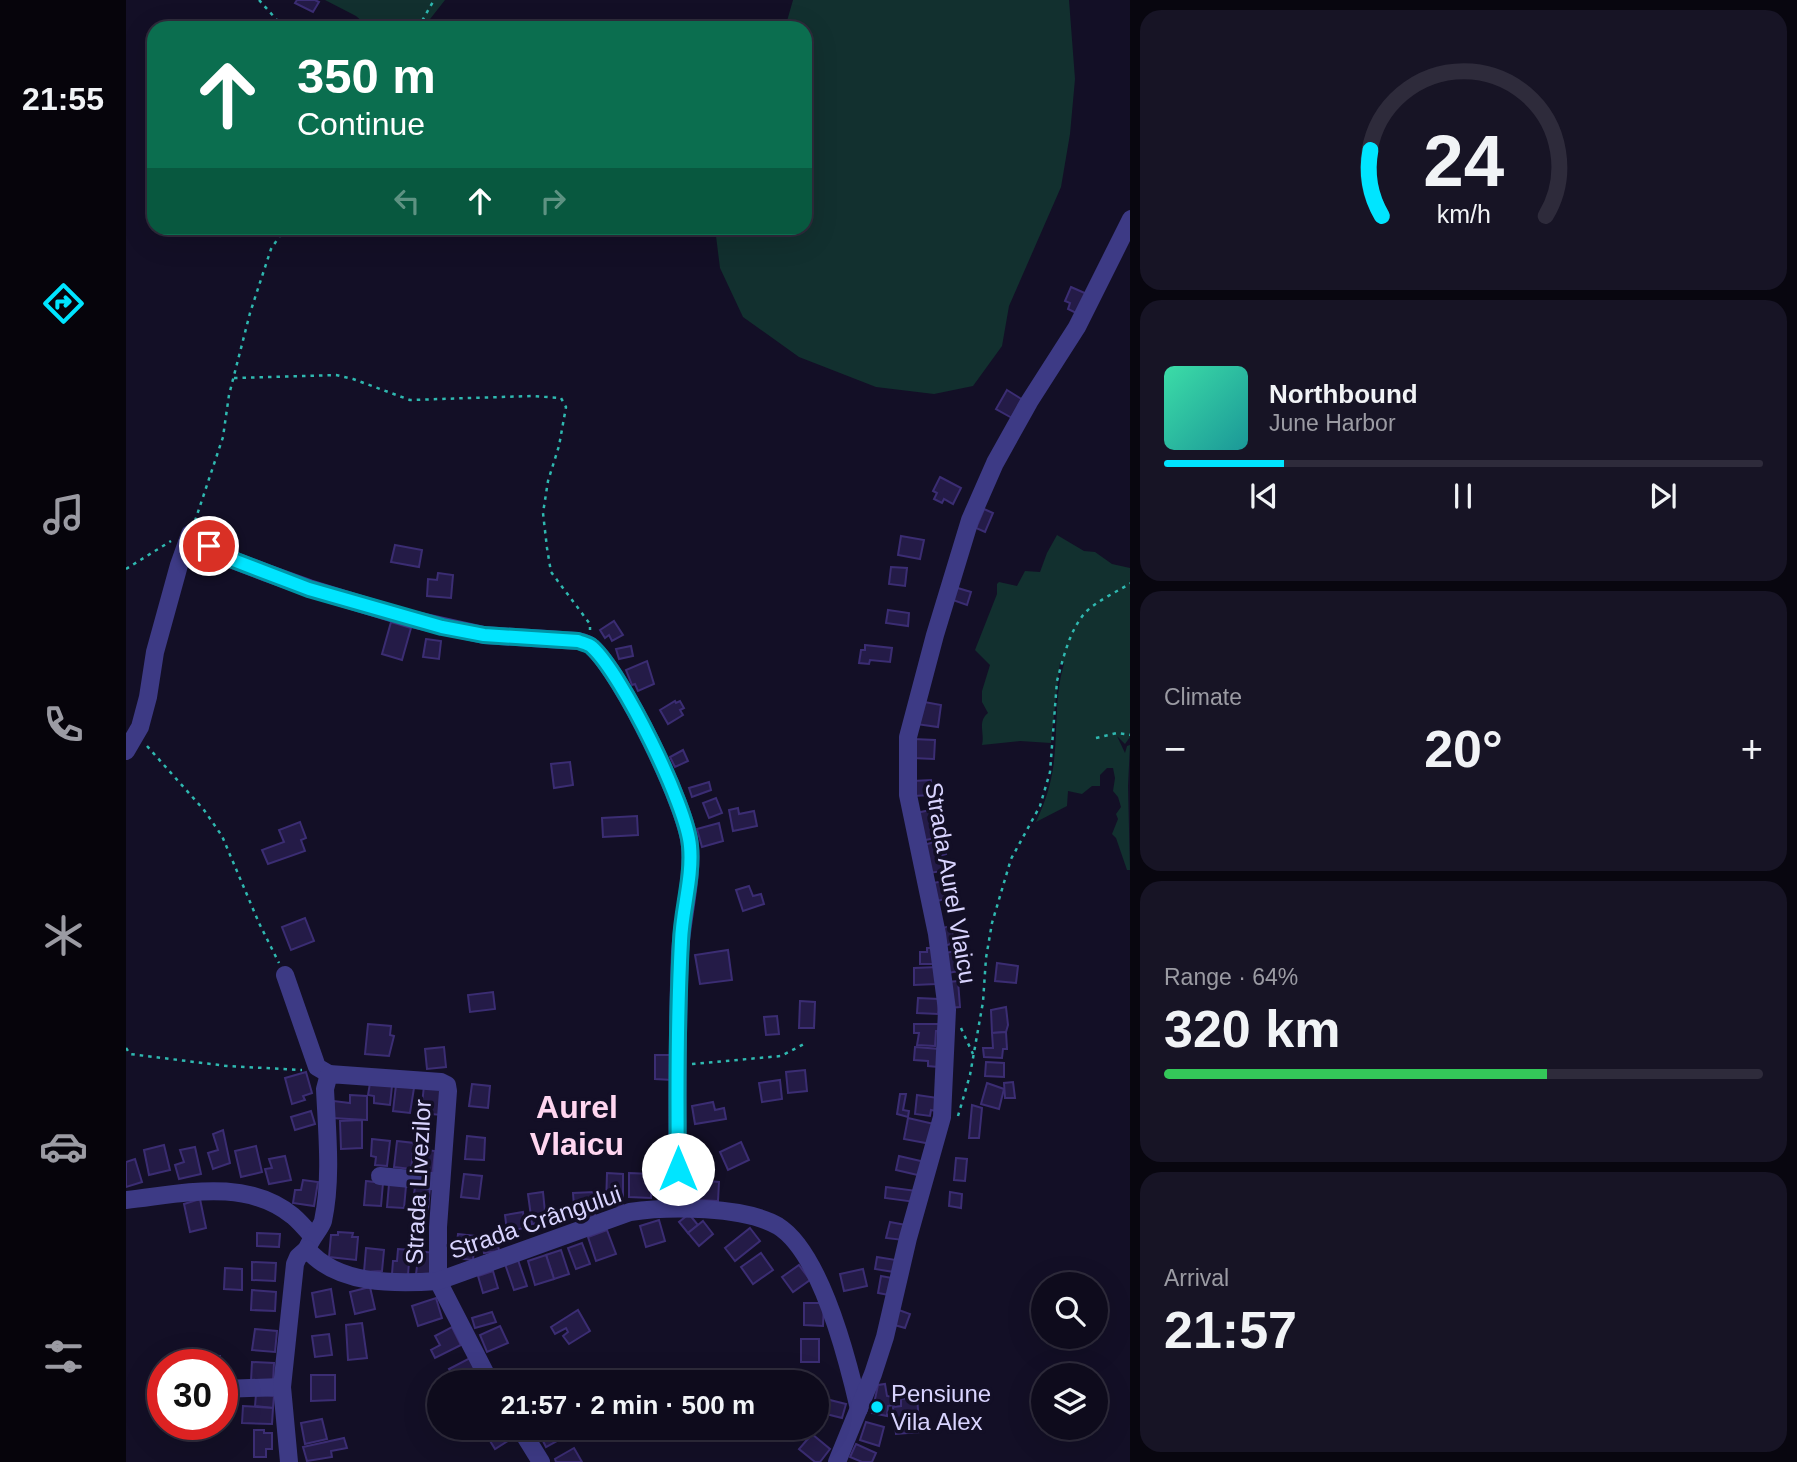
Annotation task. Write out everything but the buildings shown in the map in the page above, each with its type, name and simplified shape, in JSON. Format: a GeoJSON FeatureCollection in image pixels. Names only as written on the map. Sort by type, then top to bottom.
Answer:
{"type":"FeatureCollection","features":[{"type":"Feature","properties":{"kind":"street","name":"Strada Aurel Vlaicu"},"geometry":{"type":"LineString","coordinates":[[837,1462],[885,1337],[908,1238],[943,1116],[946,1001],[937,934],[908,795],[908,737],[935,635],[971,520],[995,463],[1029,402],[1077,327],[1130,219]]}},
{"type":"Feature","properties":{"kind":"street"},"geometry":{"type":"LineString","coordinates":[[126,751],[141,727],[155,652],[190,534],[228,558],[309,589],[442,627],[484,635],[578,641],[591,646],[612,671],[650,742],[674,794],[690,844],[681,937],[678,1207]]}},
{"type":"Feature","properties":{"kind":"street"},"geometry":{"type":"LineString","coordinates":[[285,975],[317,1067],[331,1073],[325,1089],[326,1199],[323,1225],[295,1264],[282,1387],[289,1462]]}},
{"type":"Feature","properties":{"kind":"street","name":"Strada Livezilor"},"geometry":{"type":"LineString","coordinates":[[331,1073],[441,1082],[447,1085],[438,1281],[484,1370]]}},
{"type":"Feature","properties":{"kind":"street"},"geometry":{"type":"LineString","coordinates":[[380,1176],[441,1182]]}},
{"type":"Feature","properties":{"kind":"street","name":"Strada Crângului"},"geometry":{"type":"LineString","coordinates":[[126,1200],[222,1190],[241,1192],[293,1216],[309,1242],[314,1257],[365,1281],[415,1283],[438,1281],[630,1212],[678,1207],[762,1220],[777,1226],[794,1241],[813,1269],[852,1378],[859,1409]]}},
{"type":"Feature","properties":{"kind":"street"},"geometry":{"type":"LineString","coordinates":[[238,1388],[282,1387]]}},
{"type":"Feature","properties":{"kind":"street"},"geometry":{"type":"LineString","coordinates":[[527,1440],[541,1462]]}},
{"type":"Feature","properties":{"kind":"path"},"geometry":{"type":"LineString","coordinates":[[259,0],[278,21]]}},
{"type":"Feature","properties":{"kind":"path"},"geometry":{"type":"LineString","coordinates":[[422,21],[433,0]]}},
{"type":"Feature","properties":{"kind":"path"},"geometry":{"type":"LineString","coordinates":[[126,569],[164,544],[190,534],[223,437],[250,313],[271,249],[280,235]]}},
{"type":"Feature","properties":{"kind":"path"},"geometry":{"type":"LineString","coordinates":[[234,378],[336,375],[410,400],[531,396],[561,398],[566,407],[559,446],[548,481],[544,513],[547,548],[551,572],[590,624],[591,646]]}},
{"type":"Feature","properties":{"kind":"path"},"geometry":{"type":"LineString","coordinates":[[957,1118],[970,1075],[983,1002],[992,923],[1011,859],[1040,806],[1050,772],[1060,669],[1072,636],[1085,612],[1130,583]]}},
{"type":"Feature","properties":{"kind":"path"},"geometry":{"type":"LineString","coordinates":[[141,727],[143,741],[204,810],[222,836],[259,923],[285,975]]}},
{"type":"Feature","properties":{"kind":"path"},"geometry":{"type":"LineString","coordinates":[[1096,737],[1117,733],[1130,735]]}},
{"type":"Feature","properties":{"kind":"path"},"geometry":{"type":"LineString","coordinates":[[958,1021],[973,1054]]}},
{"type":"Feature","properties":{"kind":"path"},"geometry":{"type":"LineString","coordinates":[[679,1065],[781,1056],[804,1044]]}},
{"type":"Feature","properties":{"kind":"path"},"geometry":{"type":"LineString","coordinates":[[126,1048],[130,1054],[227,1066],[331,1073]]}},
{"type":"Feature","properties":{"kind":"green space"},"geometry":{"type":"Polygon","coordinates":[[[325,0],[445,0],[428,21],[362,21],[325,0]]]}},
{"type":"Feature","properties":{"kind":"green space"},"geometry":{"type":"Polygon","coordinates":[[[793,0],[1069,0],[1075,79],[1070,134],[1061,187],[1009,306],[1002,346],[973,386],[934,394],[876,387],[799,357],[743,317],[720,268],[716,235],[812,235],[812,21],[787,21],[793,0]]]}},
{"type":"Feature","properties":{"kind":"green space"},"geometry":{"type":"Polygon","coordinates":[[[1057,535],[1084,551],[1095,552],[1112,564],[1130,568],[1130,737],[1125,744],[1117,736],[1125,753],[1130,745],[1130,870],[1127,870],[1116,838],[1112,834],[1118,819],[1116,814],[1121,807],[1113,791],[1113,768],[1107,768],[1100,775],[1100,786],[1092,786],[1082,794],[1068,791],[1067,806],[1036,822],[1046,799],[1052,774],[1058,691],[1064,664],[1060,662],[1051,743],[1020,741],[982,745],[982,724],[988,713],[982,702],[982,691],[990,665],[975,650],[997,594],[997,584],[999,582],[1017,586],[1025,571],[1040,572],[1057,535]]]}},
{"type":"Feature","properties":{"kind":"place","name":"Pensiune Vila Alex"},"geometry":{"type":"Point","coordinates":[877,1407]}},
{"type":"Feature","properties":{"kind":"district","name":"Aurel Vlaicu"},"geometry":{"type":"Point","coordinates":[577,1126]}},
{"type":"Feature","properties":{"kind":"route"},"geometry":{"type":"LineString","coordinates":[[209,546],[228,558],[309,589],[407,618],[484,635],[578,641],[591,646],[612,671],[628,698],[674,794],[690,844],[679,984],[678,1169]]}}]}
